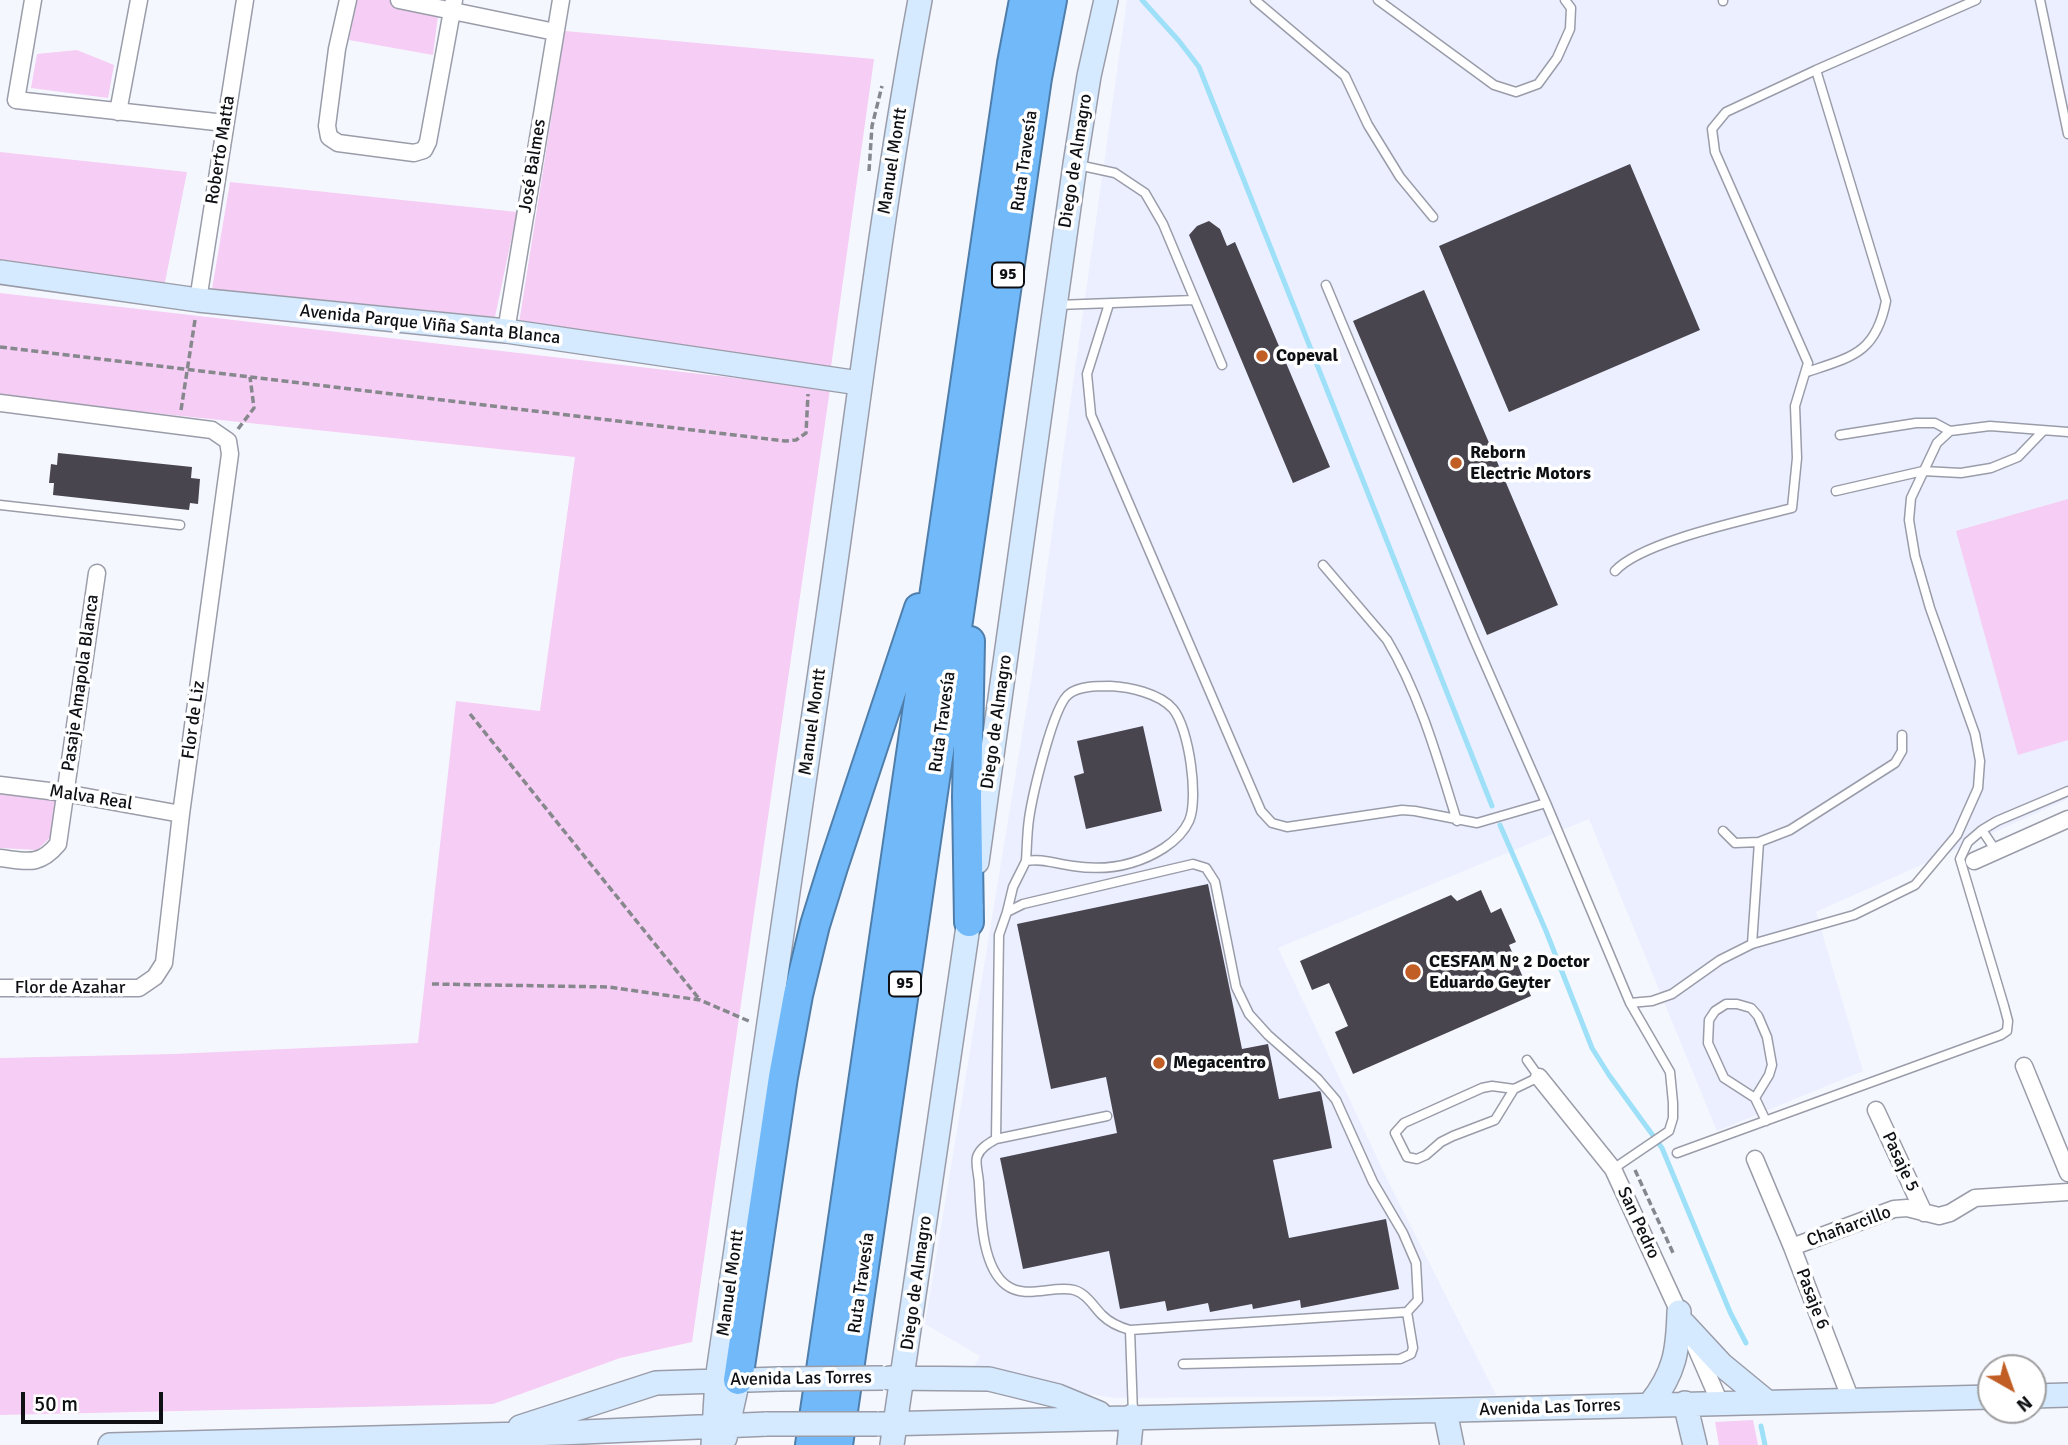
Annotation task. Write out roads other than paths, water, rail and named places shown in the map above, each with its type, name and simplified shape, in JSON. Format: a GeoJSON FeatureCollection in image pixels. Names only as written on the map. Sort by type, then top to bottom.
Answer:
{"type":"FeatureCollection","features":[{"type":"Feature","properties":{"kind":"highway","name":"Ruta Travesía"},"geometry":{"type":"LineString","coordinates":[[838,1445],[958,524],[1012,63],[1024,0]]}},
{"type":"Feature","properties":{"kind":"highway","name":"Ruta Travesía"},"geometry":{"type":"LineString","coordinates":[[810,1445],[958,524],[1052,0]]}},
{"type":"Feature","properties":{"kind":"highway"},"geometry":{"type":"LineString","coordinates":[[958,524],[969,922]]}},
{"type":"Feature","properties":{"kind":"highway"},"geometry":{"type":"LineString","coordinates":[[727,1380],[798,995],[815,925],[883,721],[958,524]]}},
{"type":"Feature","properties":{"kind":"main road","name":"Manuel Montt"},"geometry":{"type":"LineString","coordinates":[[720,1435],[768,1032],[829,613],[859,383],[906,73],[920,0]]}},
{"type":"Feature","properties":{"kind":"main road","name":"Diego de Almagro"},"geometry":{"type":"LineString","coordinates":[[888,1431],[893,1378],[969,922],[1074,164],[1106,0]]}},
{"type":"Feature","properties":{"kind":"main road","name":"Avenida Parque Viña Santa Blanca"},"geometry":{"type":"LineString","coordinates":[[0,272],[198,300],[506,331],[859,383]]}},
{"type":"Feature","properties":{"kind":"main road"},"geometry":{"type":"LineString","coordinates":[[1682,1318],[1722,1365],[1767,1402]]}},
{"type":"Feature","properties":{"kind":"main road"},"geometry":{"type":"LineString","coordinates":[[1650,1404],[1664,1387],[1673,1366],[1682,1318]]}},
{"type":"Feature","properties":{"kind":"main road","name":"Avenida Las Torres"},"geometry":{"type":"LineString","coordinates":[[495,1434],[656,1383],[727,1380],[989,1379],[1058,1396],[1108,1417]]}},
{"type":"Feature","properties":{"kind":"main road"},"geometry":{"type":"LineString","coordinates":[[2047,1396],[2068,1395]]}},
{"type":"Feature","properties":{"kind":"main road","name":"Avenida Las Torres"},"geometry":{"type":"LineString","coordinates":[[110,1445],[356,1441],[495,1434],[560,1439],[720,1435],[767,1424],[888,1431],[1132,1416],[1977,1397]]}},
{"type":"Feature","properties":{"kind":"main road"},"geometry":{"type":"LineString","coordinates":[[1685,1404],[1695,1445]]}},
{"type":"Feature","properties":{"kind":"main road"},"geometry":{"type":"LineString","coordinates":[[1445,1411],[1452,1445]]}},
{"type":"Feature","properties":{"kind":"main road"},"geometry":{"type":"LineString","coordinates":[[1129,1445],[1132,1416]]}},
{"type":"Feature","properties":{"kind":"street"},"geometry":{"type":"LineString","coordinates":[[33,0],[16,100],[225,123]]}},
{"type":"Feature","properties":{"kind":"street"},"geometry":{"type":"LineString","coordinates":[[118,112],[139,0]]}},
{"type":"Feature","properties":{"kind":"street","name":"Roberto Matta"},"geometry":{"type":"LineString","coordinates":[[198,300],[245,0]]}},
{"type":"Feature","properties":{"kind":"street"},"geometry":{"type":"LineString","coordinates":[[348,0],[337,49],[327,126],[330,137],[338,143],[414,153],[424,150],[428,142],[453,5]]}},
{"type":"Feature","properties":{"kind":"street"},"geometry":{"type":"LineString","coordinates":[[399,0],[453,5],[555,33]]}},
{"type":"Feature","properties":{"kind":"street","name":"José Balmes"},"geometry":{"type":"LineString","coordinates":[[506,331],[561,0]]}},
{"type":"Feature","properties":{"kind":"street","name":"Flor de Liz"},"geometry":{"type":"LineString","coordinates":[[0,403],[212,430],[228,441],[230,454],[181,814],[164,963],[155,976],[139,988]]}},
{"type":"Feature","properties":{"kind":"street","name":"Pasaje Amapola Blanca"},"geometry":{"type":"LineString","coordinates":[[0,858],[35,862],[50,854],[58,844],[97,573]]}},
{"type":"Feature","properties":{"kind":"street","name":"Malva Real"},"geometry":{"type":"LineString","coordinates":[[0,785],[65,793],[181,814]]}},
{"type":"Feature","properties":{"kind":"street"},"geometry":{"type":"LineString","coordinates":[[1974,861],[2068,819]]}},
{"type":"Feature","properties":{"kind":"street","name":"Flor de Azahar"},"geometry":{"type":"LineString","coordinates":[[0,988],[139,988]]}},
{"type":"Feature","properties":{"kind":"street"},"geometry":{"type":"LineString","coordinates":[[2024,1066],[2068,1173]]}},
{"type":"Feature","properties":{"kind":"street","name":"San Pedro"},"geometry":{"type":"LineString","coordinates":[[1539,1077],[1622,1163],[1682,1318],[1720,1403]]}},
{"type":"Feature","properties":{"kind":"street","name":"Pasaje 5"},"geometry":{"type":"LineString","coordinates":[[1876,1110],[1924,1213]]}},
{"type":"Feature","properties":{"kind":"street","name":"Pasaje 6"},"geometry":{"type":"LineString","coordinates":[[1755,1159],[1851,1400]]}},
{"type":"Feature","properties":{"kind":"street","name":"Chañarcillo"},"geometry":{"type":"LineString","coordinates":[[1792,1247],[1894,1209],[1907,1208],[1939,1216],[1950,1213],[1975,1198],[2068,1192]]}},
{"type":"Feature","properties":{"kind":"lane"},"geometry":{"type":"LineString","coordinates":[[1255,0],[1345,76],[1368,125],[1400,177],[1433,218]]}},
{"type":"Feature","properties":{"kind":"lane"},"geometry":{"type":"LineString","coordinates":[[1378,0],[1494,85],[1516,92],[1538,84],[1558,58],[1570,29],[1571,8],[1565,0]]}},
{"type":"Feature","properties":{"kind":"lane"},"geometry":{"type":"LineString","coordinates":[[1615,571],[1624,561],[1649,550],[1716,527],[1791,508],[1797,458],[1796,405],[1808,363],[1715,152],[1712,129],[1726,111],[1976,0]]}},
{"type":"Feature","properties":{"kind":"lane"},"geometry":{"type":"LineString","coordinates":[[2040,0],[2068,134]]}},
{"type":"Feature","properties":{"kind":"lane"},"geometry":{"type":"LineString","coordinates":[[1807,372],[1849,358],[1862,349],[1872,340],[1882,323],[1886,301],[1816,69]]}},
{"type":"Feature","properties":{"kind":"lane"},"geometry":{"type":"LineString","coordinates":[[1074,164],[1115,173],[1145,192],[1163,224],[1223,365]]}},
{"type":"Feature","properties":{"kind":"lane"},"geometry":{"type":"LineString","coordinates":[[1326,285],[1630,1003],[1670,1072],[1673,1118],[1669,1132],[1622,1163]]}},
{"type":"Feature","properties":{"kind":"lane"},"geometry":{"type":"LineString","coordinates":[[1054,305],[1194,300]]}},
{"type":"Feature","properties":{"kind":"lane"},"geometry":{"type":"LineString","coordinates":[[1109,303],[1087,374],[1091,415],[1261,811],[1272,823],[1287,827],[1402,810],[1477,823],[1546,803]]}},
{"type":"Feature","properties":{"kind":"lane"},"geometry":{"type":"LineString","coordinates":[[1840,435],[1916,423],[1935,423],[1950,431],[1990,426],[2068,432]]}},
{"type":"Feature","properties":{"kind":"lane"},"geometry":{"type":"LineString","coordinates":[[1630,1003],[1652,1002],[1672,994],[1720,960],[1752,944],[1854,915],[1915,884],[1957,835],[1978,788],[1980,761],[1975,734],[1930,608],[1915,556],[1909,520],[1911,498],[1923,471],[1937,443],[1950,431]]}},
{"type":"Feature","properties":{"kind":"lane"},"geometry":{"type":"LineString","coordinates":[[1836,491],[1923,471],[1961,473],[1991,468],[2018,457],[2043,431]]}},
{"type":"Feature","properties":{"kind":"lane"},"geometry":{"type":"LineString","coordinates":[[0,505],[180,525]]}},
{"type":"Feature","properties":{"kind":"lane"},"geometry":{"type":"LineString","coordinates":[[1323,565],[1387,640],[1394,653],[1426,724],[1457,821]]}},
{"type":"Feature","properties":{"kind":"lane"},"geometry":{"type":"LineString","coordinates":[[996,1139],[999,935],[1013,887],[1026,861],[1029,818],[1056,712],[1068,694],[1093,685],[1122,686],[1148,694],[1172,707],[1183,726],[1189,753],[1192,799],[1190,820],[1181,834],[1165,847],[1125,865],[1102,869],[1037,859],[1026,861]]}},
{"type":"Feature","properties":{"kind":"lane"},"geometry":{"type":"LineString","coordinates":[[1724,831],[1735,843],[1759,842],[1790,830],[1895,763],[1902,751],[1902,735]]}},
{"type":"Feature","properties":{"kind":"lane"},"geometry":{"type":"LineString","coordinates":[[1677,1153],[2007,1031],[2008,1021],[1960,859],[1968,842],[1982,830],[2068,791]]}},
{"type":"Feature","properties":{"kind":"lane"},"geometry":{"type":"LineString","coordinates":[[1982,830],[1996,851]]}},
{"type":"Feature","properties":{"kind":"lane"},"geometry":{"type":"LineString","coordinates":[[1752,944],[1759,842]]}},
{"type":"Feature","properties":{"kind":"lane"},"geometry":{"type":"LineString","coordinates":[[1007,912],[1024,904],[1193,864],[1206,868],[1215,883],[1236,987],[1249,1014],[1268,1035],[1318,1079],[1336,1100],[1373,1182],[1403,1233],[1416,1263],[1418,1300],[1407,1312],[1130,1330],[1117,1326],[1104,1317],[1077,1291],[1066,1289],[1017,1292],[1001,1280],[990,1260],[983,1230],[977,1157],[984,1146],[996,1139],[1107,1116]]}},
{"type":"Feature","properties":{"kind":"lane"},"geometry":{"type":"LineString","coordinates":[[1755,1098],[1772,1065],[1767,1037],[1758,1016],[1751,1008],[1726,1004],[1715,1011],[1709,1020],[1708,1043],[1724,1077],[1755,1098],[1766,1121]]}},
{"type":"Feature","properties":{"kind":"lane","name":"San Pedro"},"geometry":{"type":"LineString","coordinates":[[1527,1060],[1539,1077]]}},
{"type":"Feature","properties":{"kind":"lane"},"geometry":{"type":"LineString","coordinates":[[1514,1089],[1492,1086],[1482,1088],[1404,1122],[1395,1133],[1402,1149],[1407,1157],[1417,1159],[1453,1136],[1495,1120],[1514,1089],[1539,1077]]}},
{"type":"Feature","properties":{"kind":"lane"},"geometry":{"type":"LineString","coordinates":[[1183,1364],[1399,1359],[1411,1354],[1413,1348],[1407,1312]]}},
{"type":"Feature","properties":{"kind":"lane"},"geometry":{"type":"LineString","coordinates":[[1130,1330],[1132,1416]]}},
{"type":"Feature","properties":{"kind":"waterway"},"geometry":{"type":"LineString","coordinates":[[1142,0],[1199,67],[1492,806]]}},
{"type":"Feature","properties":{"kind":"waterway"},"geometry":{"type":"LineString","coordinates":[[1500,825],[1592,1048],[1662,1148],[1730,1312],[1746,1343]]}},
{"type":"Feature","properties":{"kind":"waterway"},"geometry":{"type":"LineString","coordinates":[[1761,1426],[1765,1445]]}},
{"type":"Feature","properties":{"kind":"place","name":"Copeval"},"geometry":{"type":"Point","coordinates":[1262,356]}},
{"type":"Feature","properties":{"kind":"place","name":"Reborn Electric Motors"},"geometry":{"type":"Point","coordinates":[1456,463]}},
{"type":"Feature","properties":{"kind":"place","name":"CESFAM N° 2 Doctor Eduardo Geyter"},"geometry":{"type":"Point","coordinates":[1413,972]}},
{"type":"Feature","properties":{"kind":"place","name":"Megacentro"},"geometry":{"type":"Point","coordinates":[1159,1063]}}]}
